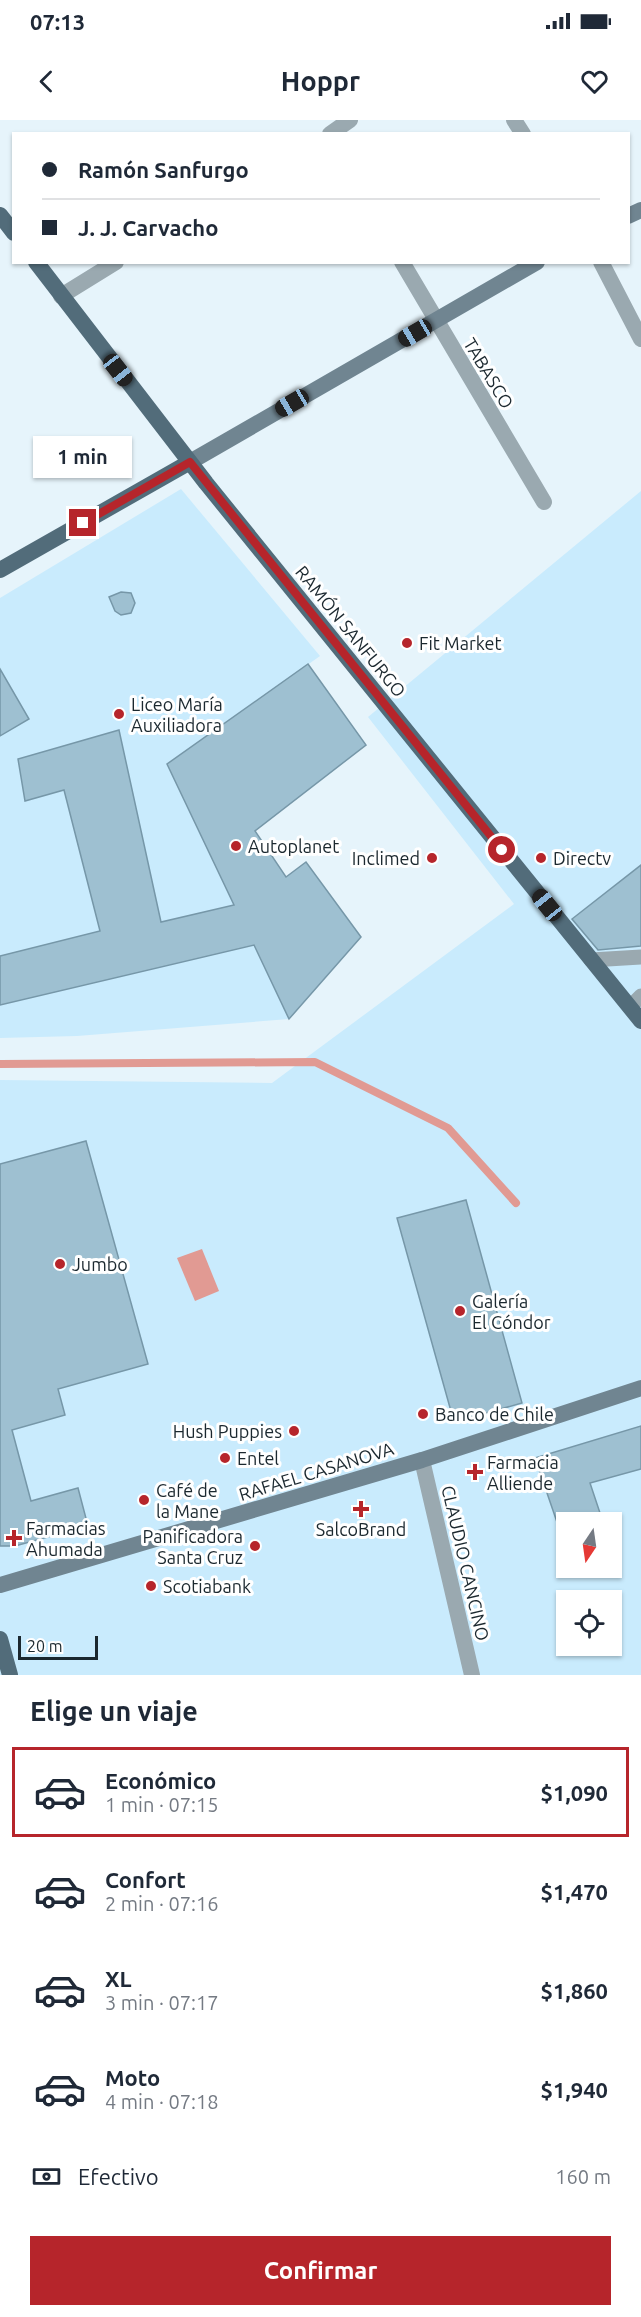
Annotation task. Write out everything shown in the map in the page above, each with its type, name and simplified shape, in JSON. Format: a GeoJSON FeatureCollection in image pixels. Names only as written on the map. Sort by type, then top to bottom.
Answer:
{"type":"FeatureCollection","features":[{"type":"Feature","properties":{"kind":"main road"},"geometry":{"type":"LineString","coordinates":[[0,215],[12,230]]}},
{"type":"Feature","properties":{"kind":"main road","name":"RAMÓN SANFURGO"},"geometry":{"type":"LineString","coordinates":[[37,264],[190,462],[591,960],[636,1002],[641,1021]]}},
{"type":"Feature","properties":{"kind":"main road"},"geometry":{"type":"LineString","coordinates":[[0,570],[534,264]]}},
{"type":"Feature","properties":{"kind":"main road","name":"RAFAEL CASANOVA"},"geometry":{"type":"LineString","coordinates":[[0,1585],[422,1460],[641,1388]]}},
{"type":"Feature","properties":{"kind":"main road"},"geometry":{"type":"LineString","coordinates":[[0,1639],[10,1675]]}},
{"type":"Feature","properties":{"kind":"street"},"geometry":{"type":"LineString","coordinates":[[333,132],[350,120]]}},
{"type":"Feature","properties":{"kind":"street"},"geometry":{"type":"LineString","coordinates":[[61,296],[113,264]]}},
{"type":"Feature","properties":{"kind":"street","name":"TABASCO"},"geometry":{"type":"LineString","coordinates":[[403,264],[544,502]]}},
{"type":"Feature","properties":{"kind":"street"},"geometry":{"type":"LineString","coordinates":[[602,264],[641,339]]}},
{"type":"Feature","properties":{"kind":"street","name":"CLAUDIO CANCINO"},"geometry":{"type":"LineString","coordinates":[[422,1460],[472,1675]]}},
{"type":"Feature","properties":{"kind":"lane"},"geometry":{"type":"LineString","coordinates":[[591,960],[641,957]]}},
{"type":"Feature","properties":{"kind":"shaded area","name":"Liceo María Auxiliadora"},"geometry":{"type":"Polygon","coordinates":[[[181,489],[320,656],[168,764],[289,1019],[77,1036],[0,1038],[0,598],[181,489]]]}},
{"type":"Feature","properties":{"kind":"shaded area"},"geometry":{"type":"Polygon","coordinates":[[[641,491],[641,1675],[0,1675],[0,1080],[272,1083],[514,904],[368,717],[641,491]]]}},
{"type":"Feature","properties":{"kind":"shaded area"},"geometry":{"type":"Polygon","coordinates":[[[202,1249],[219,1291],[195,1301],[177,1258],[202,1249]]]}},
{"type":"Feature","properties":{"kind":"building"},"geometry":{"type":"Polygon","coordinates":[[[121,592],[131,593],[135,603],[131,613],[121,615],[115,611],[109,597],[121,592]]]}},
{"type":"Feature","properties":{"kind":"building"},"geometry":{"type":"Polygon","coordinates":[[[308,664],[366,745],[255,831],[286,877],[306,862],[361,937],[289,1019],[254,945],[0,1005],[0,956],[100,931],[64,790],[25,801],[18,759],[119,730],[161,922],[234,905],[167,764],[308,664]]]}},
{"type":"Feature","properties":{"kind":"building"},"geometry":{"type":"Polygon","coordinates":[[[0,669],[29,719],[0,736],[0,669]]]}},
{"type":"Feature","properties":{"kind":"building"},"geometry":{"type":"Polygon","coordinates":[[[641,865],[641,946],[598,950],[572,919],[641,865]]]}},
{"type":"Feature","properties":{"kind":"building","name":"Jumbo"},"geometry":{"type":"Polygon","coordinates":[[[86,1141],[148,1364],[58,1389],[65,1415],[12,1430],[31,1501],[78,1488],[88,1526],[15,1546],[0,1546],[0,1164],[86,1141]]]}},
{"type":"Feature","properties":{"kind":"building","name":"Galería El Cóndor"},"geometry":{"type":"Polygon","coordinates":[[[466,1200],[522,1403],[454,1422],[397,1218],[466,1200]]]}},
{"type":"Feature","properties":{"kind":"building"},"geometry":{"type":"Polygon","coordinates":[[[641,1426],[641,1469],[590,1483],[600,1512],[556,1512],[556,1519],[535,1458],[641,1426]]]}},
{"type":"Feature","properties":{"kind":"waterway"},"geometry":{"type":"LineString","coordinates":[[0,1064],[315,1062],[448,1128],[516,1203]]}},
{"type":"Feature","properties":{"kind":"place","name":"Fit Market"},"geometry":{"type":"Point","coordinates":[407,643]}},
{"type":"Feature","properties":{"kind":"place","name":"Liceo María Auxiliadora"},"geometry":{"type":"Point","coordinates":[119,714]}},
{"type":"Feature","properties":{"kind":"place","name":"Autoplanet"},"geometry":{"type":"Point","coordinates":[236,846]}},
{"type":"Feature","properties":{"kind":"place","name":"Inclimed"},"geometry":{"type":"Point","coordinates":[432,858]}},
{"type":"Feature","properties":{"kind":"place","name":"Directv"},"geometry":{"type":"Point","coordinates":[541,858]}},
{"type":"Feature","properties":{"kind":"place","name":"Jumbo"},"geometry":{"type":"Point","coordinates":[60,1264]}},
{"type":"Feature","properties":{"kind":"place","name":"Galería El Cóndor"},"geometry":{"type":"Point","coordinates":[460,1311]}},
{"type":"Feature","properties":{"kind":"place","name":"Banco de Chile"},"geometry":{"type":"Point","coordinates":[423,1414]}},
{"type":"Feature","properties":{"kind":"place","name":"Hush Puppies"},"geometry":{"type":"Point","coordinates":[294,1431]}},
{"type":"Feature","properties":{"kind":"place","name":"Entel"},"geometry":{"type":"Point","coordinates":[225,1458]}},
{"type":"Feature","properties":{"kind":"place","name":"Farmacia Alliende"},"geometry":{"type":"Point","coordinates":[475,1472]}},
{"type":"Feature","properties":{"kind":"place","name":"Café de la Mane"},"geometry":{"type":"Point","coordinates":[144,1500]}},
{"type":"Feature","properties":{"kind":"place","name":"SalcoBrand"},"geometry":{"type":"Point","coordinates":[361,1509]}},
{"type":"Feature","properties":{"kind":"place","name":"Farmacias Ahumada"},"geometry":{"type":"Point","coordinates":[14,1538]}},
{"type":"Feature","properties":{"kind":"place","name":"Panificadora Santa Cruz"},"geometry":{"type":"Point","coordinates":[255,1546]}},
{"type":"Feature","properties":{"kind":"place","name":"Scotiabank"},"geometry":{"type":"Point","coordinates":[151,1586]}},
{"type":"Feature","properties":{"kind":"route"},"geometry":{"type":"LineString","coordinates":[[83,523],[190,462],[502,850]]}}]}
